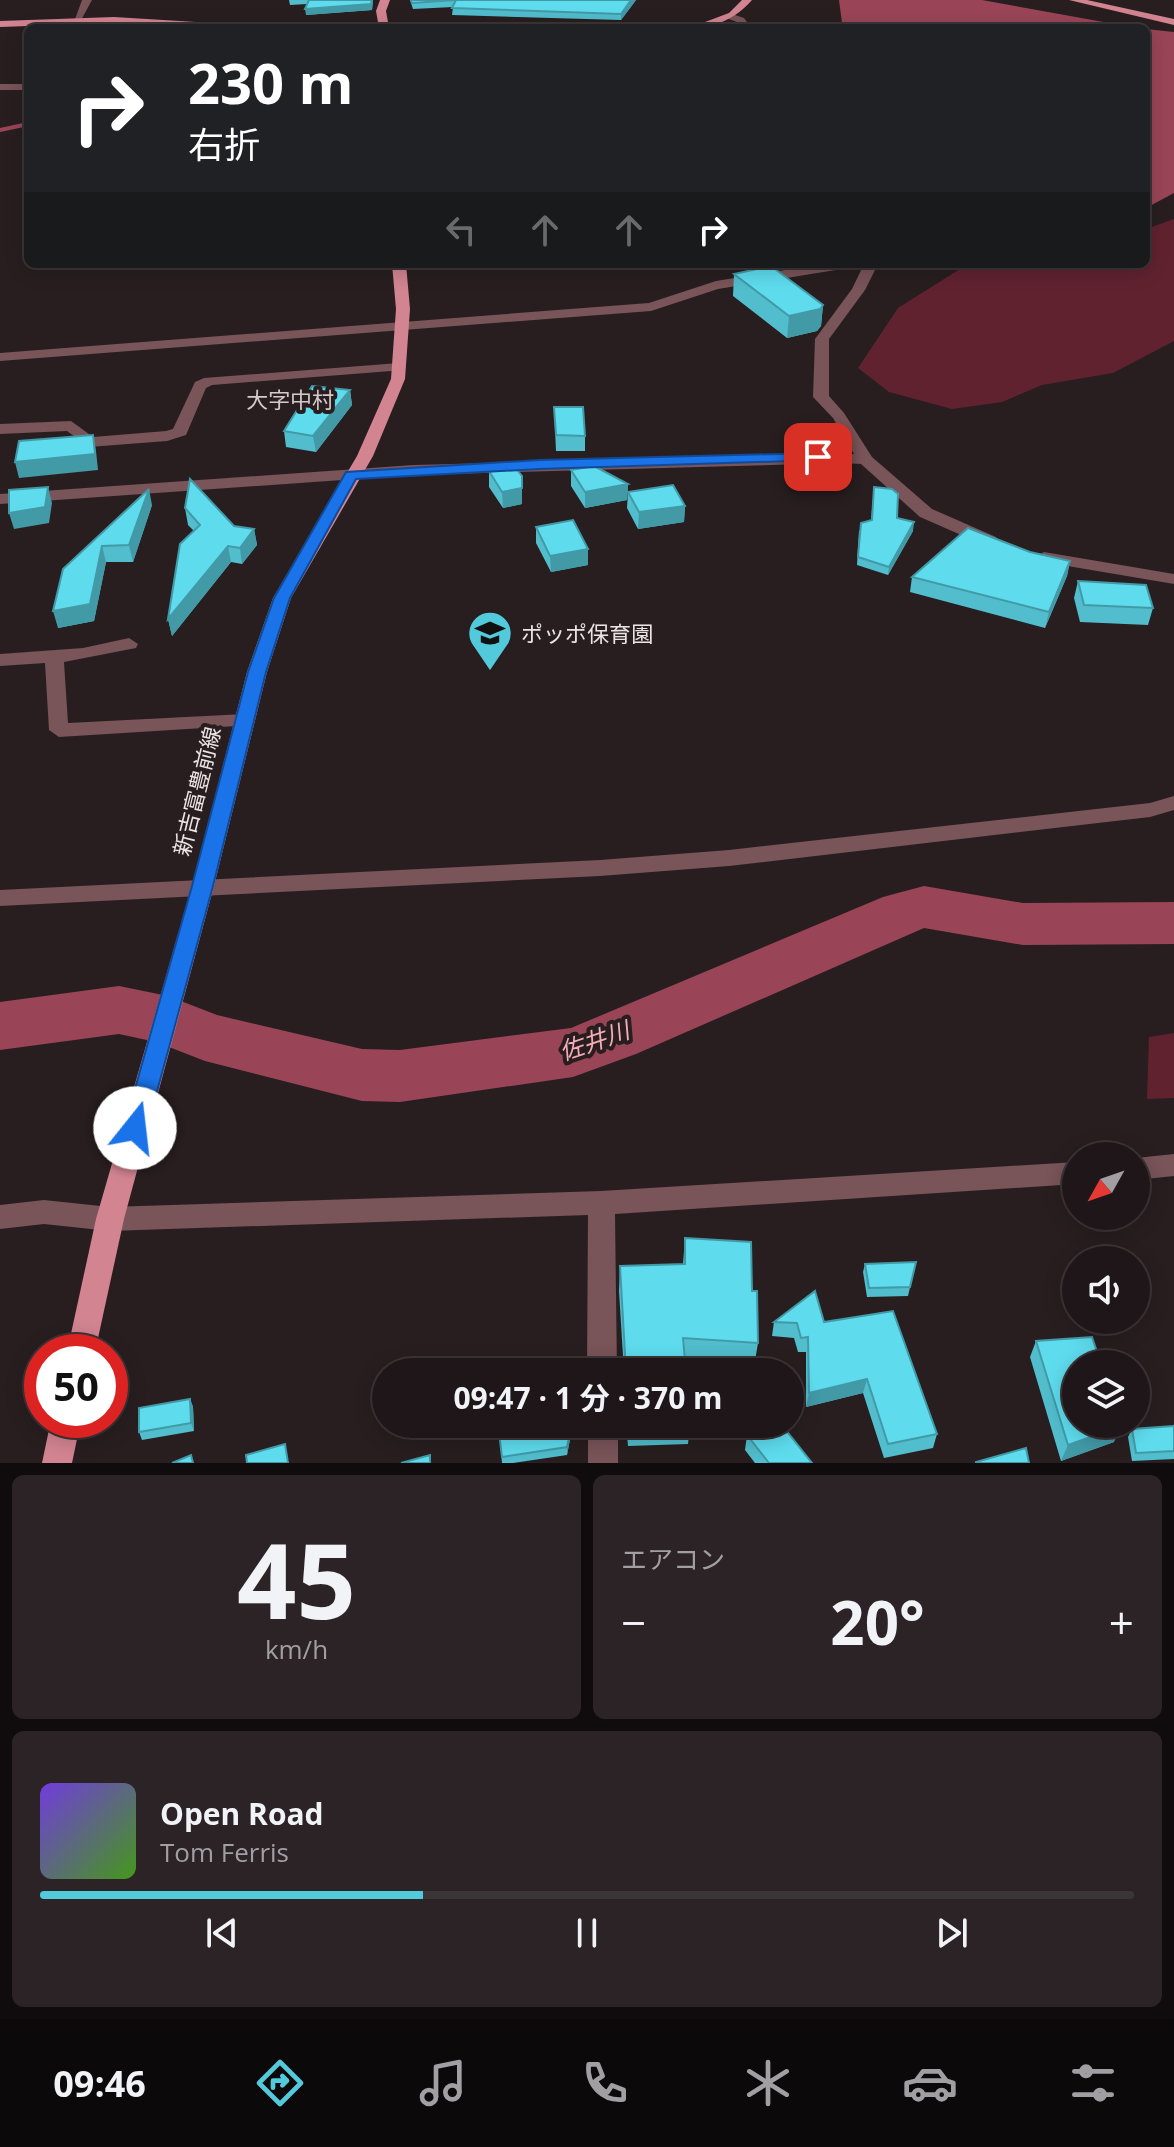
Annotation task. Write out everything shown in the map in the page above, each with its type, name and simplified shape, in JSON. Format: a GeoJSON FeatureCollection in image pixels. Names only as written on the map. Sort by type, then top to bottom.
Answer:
{"type":"FeatureCollection","features":[{"type":"Feature","properties":{"kind":"main road"},"geometry":{"type":"LineString","coordinates":[[383,24],[381,11],[385,0]]}},
{"type":"Feature","properties":{"kind":"main road"},"geometry":{"type":"LineString","coordinates":[[706,24],[729,16],[747,0]]}},
{"type":"Feature","properties":{"kind":"main road"},"geometry":{"type":"LineString","coordinates":[[1074,0],[1174,22]]}},
{"type":"Feature","properties":{"kind":"main road"},"geometry":{"type":"LineString","coordinates":[[0,24],[77,20],[198,24]]}},
{"type":"Feature","properties":{"kind":"main road","name":"新吉富豊前線"},"geometry":{"type":"LineString","coordinates":[[85,1334],[110,1219],[203,886],[245,720],[282,598],[351,475],[365,456],[398,379],[403,309],[399,268]]}},
{"type":"Feature","properties":{"kind":"main road"},"geometry":{"type":"LineString","coordinates":[[57,1463],[62,1438]]}},
{"type":"Feature","properties":{"kind":"street"},"geometry":{"type":"LineString","coordinates":[[77,20],[87,0]]}},
{"type":"Feature","properties":{"kind":"street"},"geometry":{"type":"LineString","coordinates":[[729,16],[744,24]]}},
{"type":"Feature","properties":{"kind":"street"},"geometry":{"type":"LineString","coordinates":[[0,87],[24,87]]}},
{"type":"Feature","properties":{"kind":"street"},"geometry":{"type":"LineString","coordinates":[[0,357],[651,307],[716,285],[823,268]]}},
{"type":"Feature","properties":{"kind":"street"},"geometry":{"type":"LineString","coordinates":[[869,268],[858,290],[822,339],[821,397],[839,416],[866,460],[926,513],[1013,548],[1066,563],[1174,579]]}},
{"type":"Feature","properties":{"kind":"street"},"geometry":{"type":"LineString","coordinates":[[0,429],[71,426],[89,442],[167,436],[180,432],[200,385],[209,381],[399,367]]}},
{"type":"Feature","properties":{"kind":"street"},"geometry":{"type":"LineString","coordinates":[[0,499],[585,463],[796,458],[866,460]]}},
{"type":"Feature","properties":{"kind":"street"},"geometry":{"type":"LineString","coordinates":[[0,660],[83,654],[129,644]]}},
{"type":"Feature","properties":{"kind":"street"},"geometry":{"type":"LineString","coordinates":[[54,657],[59,730],[245,720]]}},
{"type":"Feature","properties":{"kind":"street"},"geometry":{"type":"LineString","coordinates":[[0,898],[600,868],[729,858],[1134,812],[1174,803]]}},
{"type":"Feature","properties":{"kind":"street"},"geometry":{"type":"LineString","coordinates":[[1150,1168],[1174,1165]]}},
{"type":"Feature","properties":{"kind":"street"},"geometry":{"type":"LineString","coordinates":[[0,1217],[44,1212],[110,1219],[601,1203],[1062,1174]]}},
{"type":"Feature","properties":{"kind":"street"},"geometry":{"type":"LineString","coordinates":[[601,1203],[602,1358]]}},
{"type":"Feature","properties":{"kind":"street"},"geometry":{"type":"LineString","coordinates":[[603,1438],[603,1463]]}},
{"type":"Feature","properties":{"kind":"shaded area"},"geometry":{"type":"Polygon","coordinates":[[[839,0],[982,0],[1115,24],[843,24],[839,0]]]}},
{"type":"Feature","properties":{"kind":"shaded area"},"geometry":{"type":"Polygon","coordinates":[[[1150,29],[1174,32],[1174,193],[1150,206],[1150,29]]]}},
{"type":"Feature","properties":{"kind":"shaded area"},"geometry":{"type":"Polygon","coordinates":[[[1174,219],[1174,341],[1113,373],[1042,385],[1002,402],[952,409],[889,392],[858,368],[898,308],[962,268],[1150,268],[1150,228],[1174,219]]]}},
{"type":"Feature","properties":{"kind":"shaded area"},"geometry":{"type":"Polygon","coordinates":[[[1174,1033],[1174,1098],[1147,1099],[1149,1037],[1174,1033]]]}},
{"type":"Feature","properties":{"kind":"building"},"geometry":{"type":"Polygon","coordinates":[[[309,0],[372,0],[371,4],[305,9],[309,0]]]}},
{"type":"Feature","properties":{"kind":"building"},"geometry":{"type":"Polygon","coordinates":[[[411,0],[456,0],[412,3],[411,0]]]}},
{"type":"Feature","properties":{"kind":"building"},"geometry":{"type":"Polygon","coordinates":[[[456,0],[631,0],[621,14],[452,8],[456,0]]]}},
{"type":"Feature","properties":{"kind":"building"},"geometry":{"type":"Polygon","coordinates":[[[774,268],[823,305],[820,309],[789,316],[734,274],[774,268]]]}},
{"type":"Feature","properties":{"kind":"building"},"geometry":{"type":"Polygon","coordinates":[[[312,386],[350,390],[313,436],[284,431],[312,386]]]}},
{"type":"Feature","properties":{"kind":"building"},"geometry":{"type":"Polygon","coordinates":[[[554,407],[583,407],[585,436],[556,435],[554,407]]]}},
{"type":"Feature","properties":{"kind":"building"},"geometry":{"type":"Polygon","coordinates":[[[93,435],[95,454],[15,462],[19,441],[93,435]]]}},
{"type":"Feature","properties":{"kind":"building"},"geometry":{"type":"Polygon","coordinates":[[[514,466],[522,476],[522,488],[502,492],[489,471],[514,466]]]}},
{"type":"Feature","properties":{"kind":"building"},"geometry":{"type":"Polygon","coordinates":[[[594,466],[628,484],[585,492],[571,470],[594,466]]]}},
{"type":"Feature","properties":{"kind":"building"},"geometry":{"type":"Polygon","coordinates":[[[190,479],[234,526],[254,529],[240,548],[228,546],[168,619],[180,544],[200,525],[185,508],[190,479]]]}},
{"type":"Feature","properties":{"kind":"building"},"geometry":{"type":"Polygon","coordinates":[[[673,485],[685,506],[639,512],[628,492],[673,485]]]}},
{"type":"Feature","properties":{"kind":"building"},"geometry":{"type":"Polygon","coordinates":[[[48,487],[45,507],[9,513],[9,490],[48,487]]]}},
{"type":"Feature","properties":{"kind":"building"},"geometry":{"type":"Polygon","coordinates":[[[874,487],[892,489],[898,494],[897,518],[914,522],[889,567],[858,557],[861,523],[872,520],[874,487]]]}},
{"type":"Feature","properties":{"kind":"building"},"geometry":{"type":"Polygon","coordinates":[[[149,489],[129,545],[102,546],[90,604],[53,611],[63,569],[149,489]]]}},
{"type":"Feature","properties":{"kind":"building"},"geometry":{"type":"Polygon","coordinates":[[[573,520],[588,549],[550,556],[536,527],[573,520]]]}},
{"type":"Feature","properties":{"kind":"building"},"geometry":{"type":"Polygon","coordinates":[[[968,528],[1030,552],[1070,561],[1049,612],[912,577],[968,528]]]}},
{"type":"Feature","properties":{"kind":"building"},"geometry":{"type":"Polygon","coordinates":[[[1078,581],[1146,585],[1153,608],[1084,605],[1078,581]]]}},
{"type":"Feature","properties":{"kind":"building"},"geometry":{"type":"Polygon","coordinates":[[[685,1238],[751,1242],[752,1291],[757,1291],[758,1343],[683,1338],[685,1358],[625,1358],[620,1266],[685,1264],[685,1238]]]}},
{"type":"Feature","properties":{"kind":"building"},"geometry":{"type":"Polygon","coordinates":[[[916,1262],[910,1287],[869,1288],[865,1264],[916,1262]]]}},
{"type":"Feature","properties":{"kind":"building"},"geometry":{"type":"Polygon","coordinates":[[[815,1291],[824,1322],[893,1311],[937,1434],[888,1444],[867,1379],[809,1393],[808,1337],[801,1338],[797,1323],[774,1322],[815,1291]]]}},
{"type":"Feature","properties":{"kind":"building"},"geometry":{"type":"Polygon","coordinates":[[[1092,1337],[1096,1350],[1062,1350],[1062,1426],[1036,1341],[1092,1337]]]}},
{"type":"Feature","properties":{"kind":"building"},"geometry":{"type":"Polygon","coordinates":[[[190,1399],[191,1423],[139,1432],[139,1408],[190,1399]]]}},
{"type":"Feature","properties":{"kind":"building"},"geometry":{"type":"Polygon","coordinates":[[[1174,1426],[1174,1451],[1136,1453],[1134,1438],[1150,1438],[1150,1428],[1174,1426]]]}},
{"type":"Feature","properties":{"kind":"building"},"geometry":{"type":"Polygon","coordinates":[[[500,1438],[569,1438],[567,1447],[502,1457],[500,1438]]]}},
{"type":"Feature","properties":{"kind":"building"},"geometry":{"type":"Polygon","coordinates":[[[749,1438],[792,1438],[812,1463],[769,1463],[749,1438]]]}},
{"type":"Feature","properties":{"kind":"building"},"geometry":{"type":"Polygon","coordinates":[[[1066,1438],[1088,1438],[1068,1445],[1066,1438]]]}},
{"type":"Feature","properties":{"kind":"building"},"geometry":{"type":"Polygon","coordinates":[[[285,1444],[288,1463],[247,1463],[246,1455],[285,1444]]]}},
{"type":"Feature","properties":{"kind":"building"},"geometry":{"type":"Polygon","coordinates":[[[1026,1448],[1029,1463],[976,1463],[976,1462],[1026,1448]]]}},
{"type":"Feature","properties":{"kind":"building"},"geometry":{"type":"Polygon","coordinates":[[[191,1455],[193,1463],[172,1463],[191,1455]]]}},
{"type":"Feature","properties":{"kind":"building"},"geometry":{"type":"Polygon","coordinates":[[[430,1455],[430,1463],[401,1463],[430,1455]]]}},
{"type":"Feature","properties":{"kind":"waterway"},"geometry":{"type":"LineString","coordinates":[[0,130],[24,125]]}},
{"type":"Feature","properties":{"kind":"waterway","name":"佐井川"},"geometry":{"type":"LineString","coordinates":[[0,1026],[119,1010],[168,1020],[205,1037],[362,1075],[400,1076],[573,1052],[903,912],[924,907],[1023,924],[1174,923]]}},
{"type":"Feature","properties":{"kind":"place","name":"ポッポ保育園"},"geometry":{"type":"Point","coordinates":[490,672]}},
{"type":"Feature","properties":{"kind":"district","name":"大字中村"},"geometry":{"type":"Point","coordinates":[290,399]}},
{"type":"Feature","properties":{"kind":"route"},"geometry":{"type":"LineString","coordinates":[[135,1128],[203,886],[257,672],[282,598],[351,475],[539,465],[818,457]]}}]}
